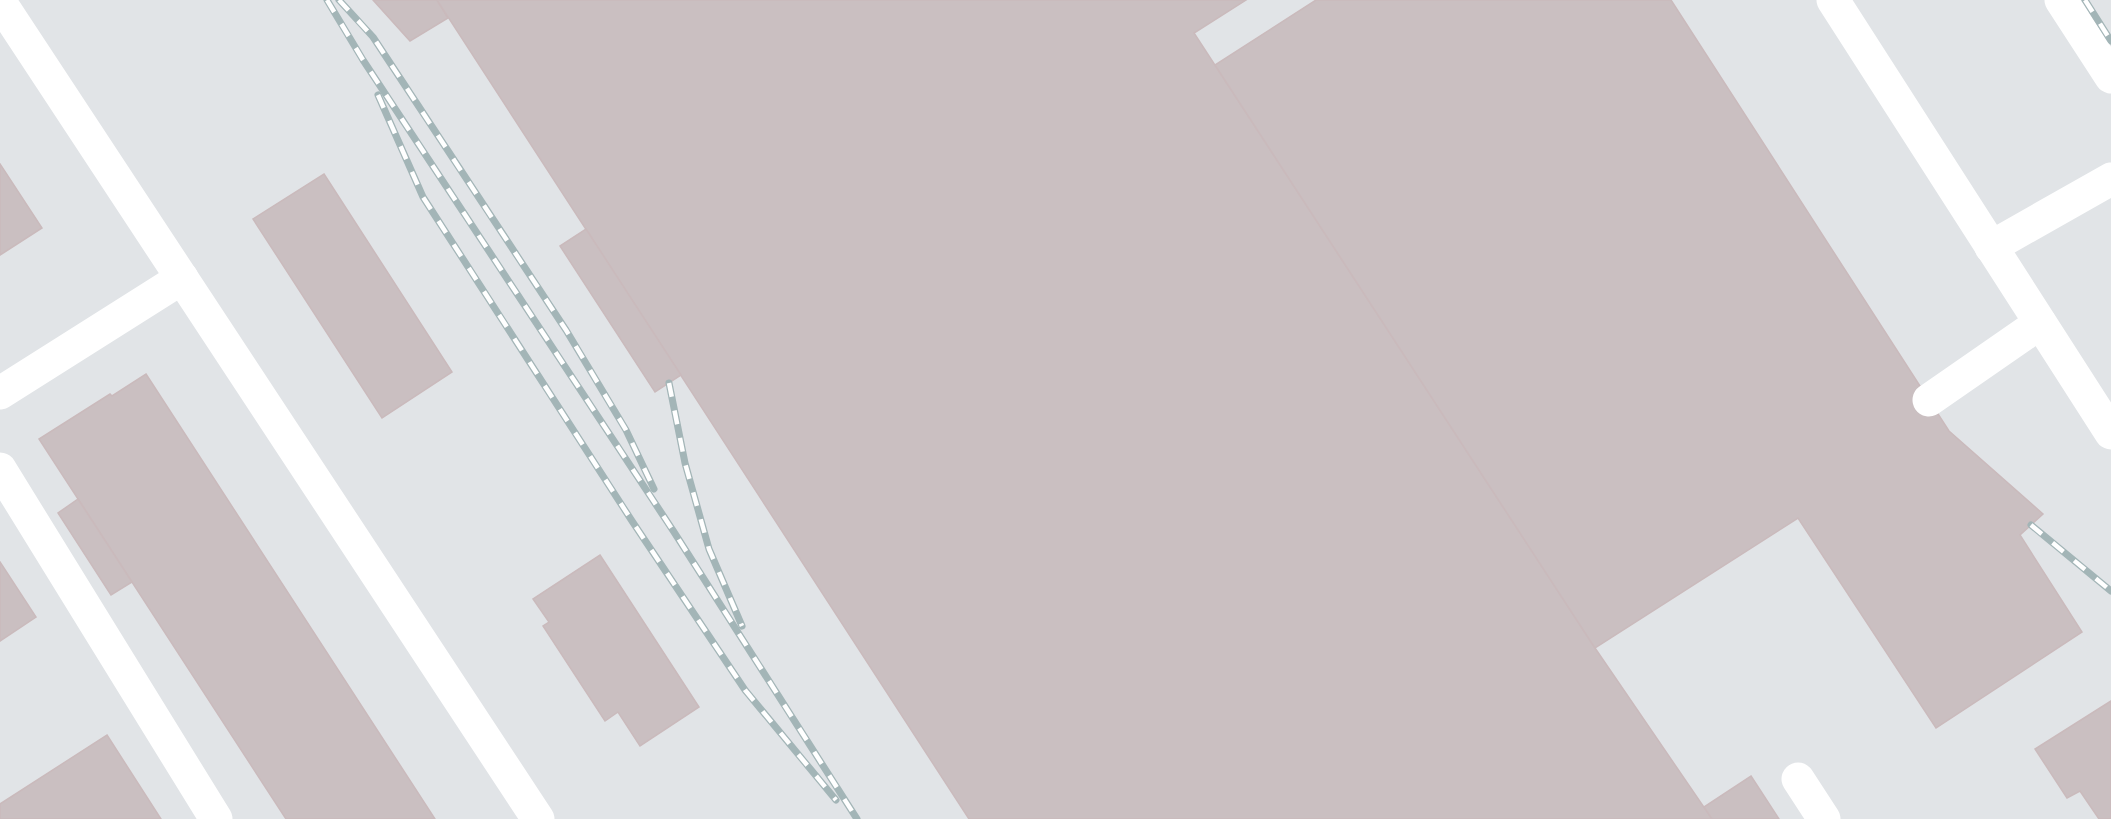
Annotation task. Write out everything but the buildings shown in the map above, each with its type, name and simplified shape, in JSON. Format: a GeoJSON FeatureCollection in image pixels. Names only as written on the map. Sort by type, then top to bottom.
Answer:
{"type":"FeatureCollection","features":[{"type":"Feature","properties":{"kind":"lane"},"geometry":{"type":"LineString","coordinates":[[1833,0],[2111,433]]}},
{"type":"Feature","properties":{"kind":"lane"},"geometry":{"type":"LineString","coordinates":[[2061,0],[2111,77]]}},
{"type":"Feature","properties":{"kind":"lane"},"geometry":{"type":"LineString","coordinates":[[5,6],[538,819]]}},
{"type":"Feature","properties":{"kind":"lane"},"geometry":{"type":"LineString","coordinates":[[1991,247],[2111,179]]}},
{"type":"Feature","properties":{"kind":"lane"},"geometry":{"type":"LineString","coordinates":[[0,393],[182,278]]}},
{"type":"Feature","properties":{"kind":"lane"},"geometry":{"type":"LineString","coordinates":[[1929,400],[2040,322]]}},
{"type":"Feature","properties":{"kind":"lane"},"geometry":{"type":"LineString","coordinates":[[0,469],[216,819]]}},
{"type":"Feature","properties":{"kind":"lane"},"geometry":{"type":"LineString","coordinates":[[1798,779],[1824,819]]}},
{"type":"Feature","properties":{"kind":"shaded area"},"geometry":{"type":"Polygon","coordinates":[[[0,0],[2111,0],[2111,819],[0,819],[0,0]]]}},
{"type":"Feature","properties":{"kind":"railway"},"geometry":{"type":"LineString","coordinates":[[327,0],[363,60],[674,532],[857,819]]}},
{"type":"Feature","properties":{"kind":"railway"},"geometry":{"type":"LineString","coordinates":[[339,0],[373,37],[566,330],[626,430],[654,489]]}},
{"type":"Feature","properties":{"kind":"railway"},"geometry":{"type":"LineString","coordinates":[[2085,0],[2111,41]]}},
{"type":"Feature","properties":{"kind":"railway"},"geometry":{"type":"LineString","coordinates":[[378,95],[423,197],[632,521],[745,690],[836,800]]}},
{"type":"Feature","properties":{"kind":"railway"},"geometry":{"type":"LineString","coordinates":[[669,383],[685,463],[709,549],[742,626]]}},
{"type":"Feature","properties":{"kind":"railway"},"geometry":{"type":"LineString","coordinates":[[2031,525],[2111,591]]}}]}
